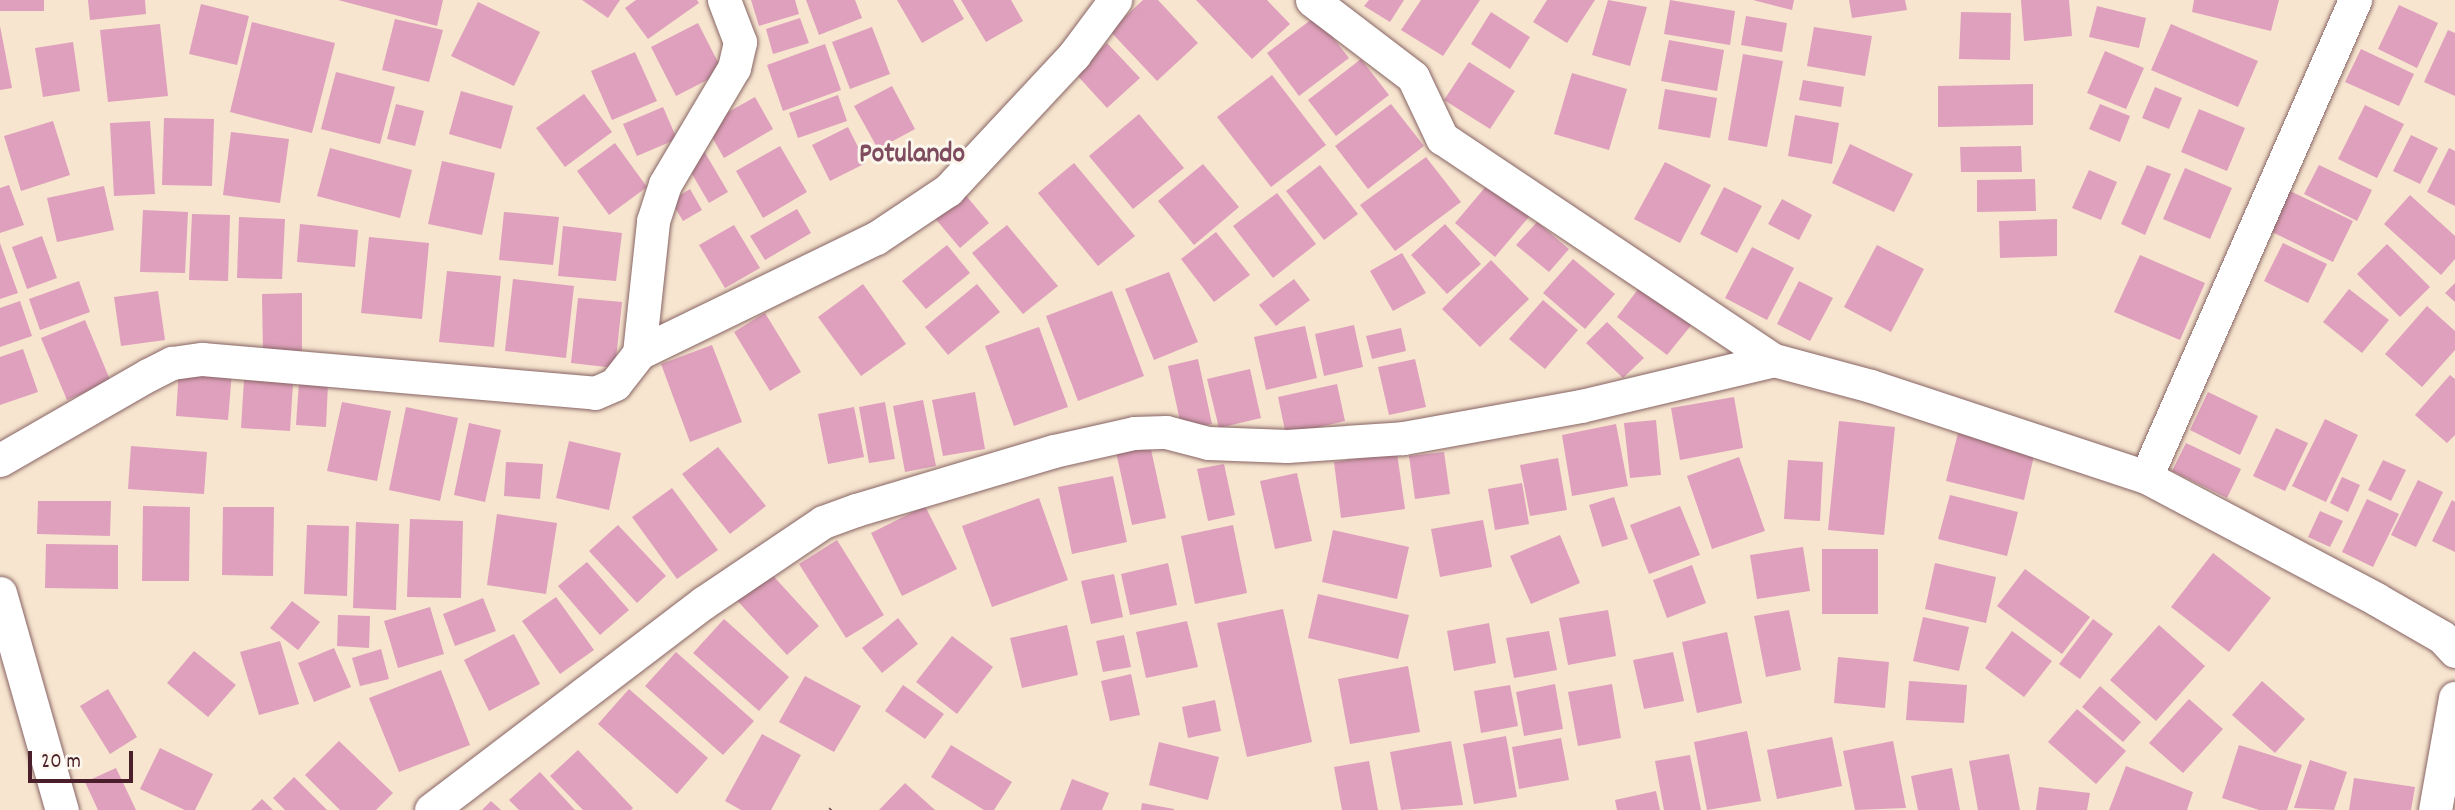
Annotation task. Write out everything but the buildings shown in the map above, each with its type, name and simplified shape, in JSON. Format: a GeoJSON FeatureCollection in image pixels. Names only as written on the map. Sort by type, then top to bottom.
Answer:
{"type":"FeatureCollection","features":[{"type":"Feature","properties":{"kind":"street"},"geometry":{"type":"LineString","coordinates":[[639,353],[653,221],[665,184],[734,68],[740,43],[724,0]]}},
{"type":"Feature","properties":{"kind":"street"},"geometry":{"type":"LineString","coordinates":[[0,460],[172,363],[202,359],[595,393],[615,384],[639,353],[876,238],[948,190],[1074,55],[1115,0]]}},
{"type":"Feature","properties":{"kind":"street"},"geometry":{"type":"LineString","coordinates":[[1312,0],[1413,77],[1442,138],[1774,360],[1871,386],[2146,477],[2451,634]]}},
{"type":"Feature","properties":{"kind":"street"},"geometry":{"type":"LineString","coordinates":[[2146,477],[2355,0]]}},
{"type":"Feature","properties":{"kind":"street"},"geometry":{"type":"LineString","coordinates":[[431,810],[703,603],[834,518],[1054,451],[1134,433],[1166,432],[1208,443],[1287,446],[1403,438],[1581,406],[1774,360]]}},
{"type":"Feature","properties":{"kind":"street"},"geometry":{"type":"LineString","coordinates":[[0,593],[62,810]]}},
{"type":"Feature","properties":{"kind":"street"},"geometry":{"type":"LineString","coordinates":[[2435,810],[2455,698]]}},
{"type":"Feature","properties":{"kind":"district","name":"Potulando"},"geometry":{"type":"Point","coordinates":[912,156]}}]}
